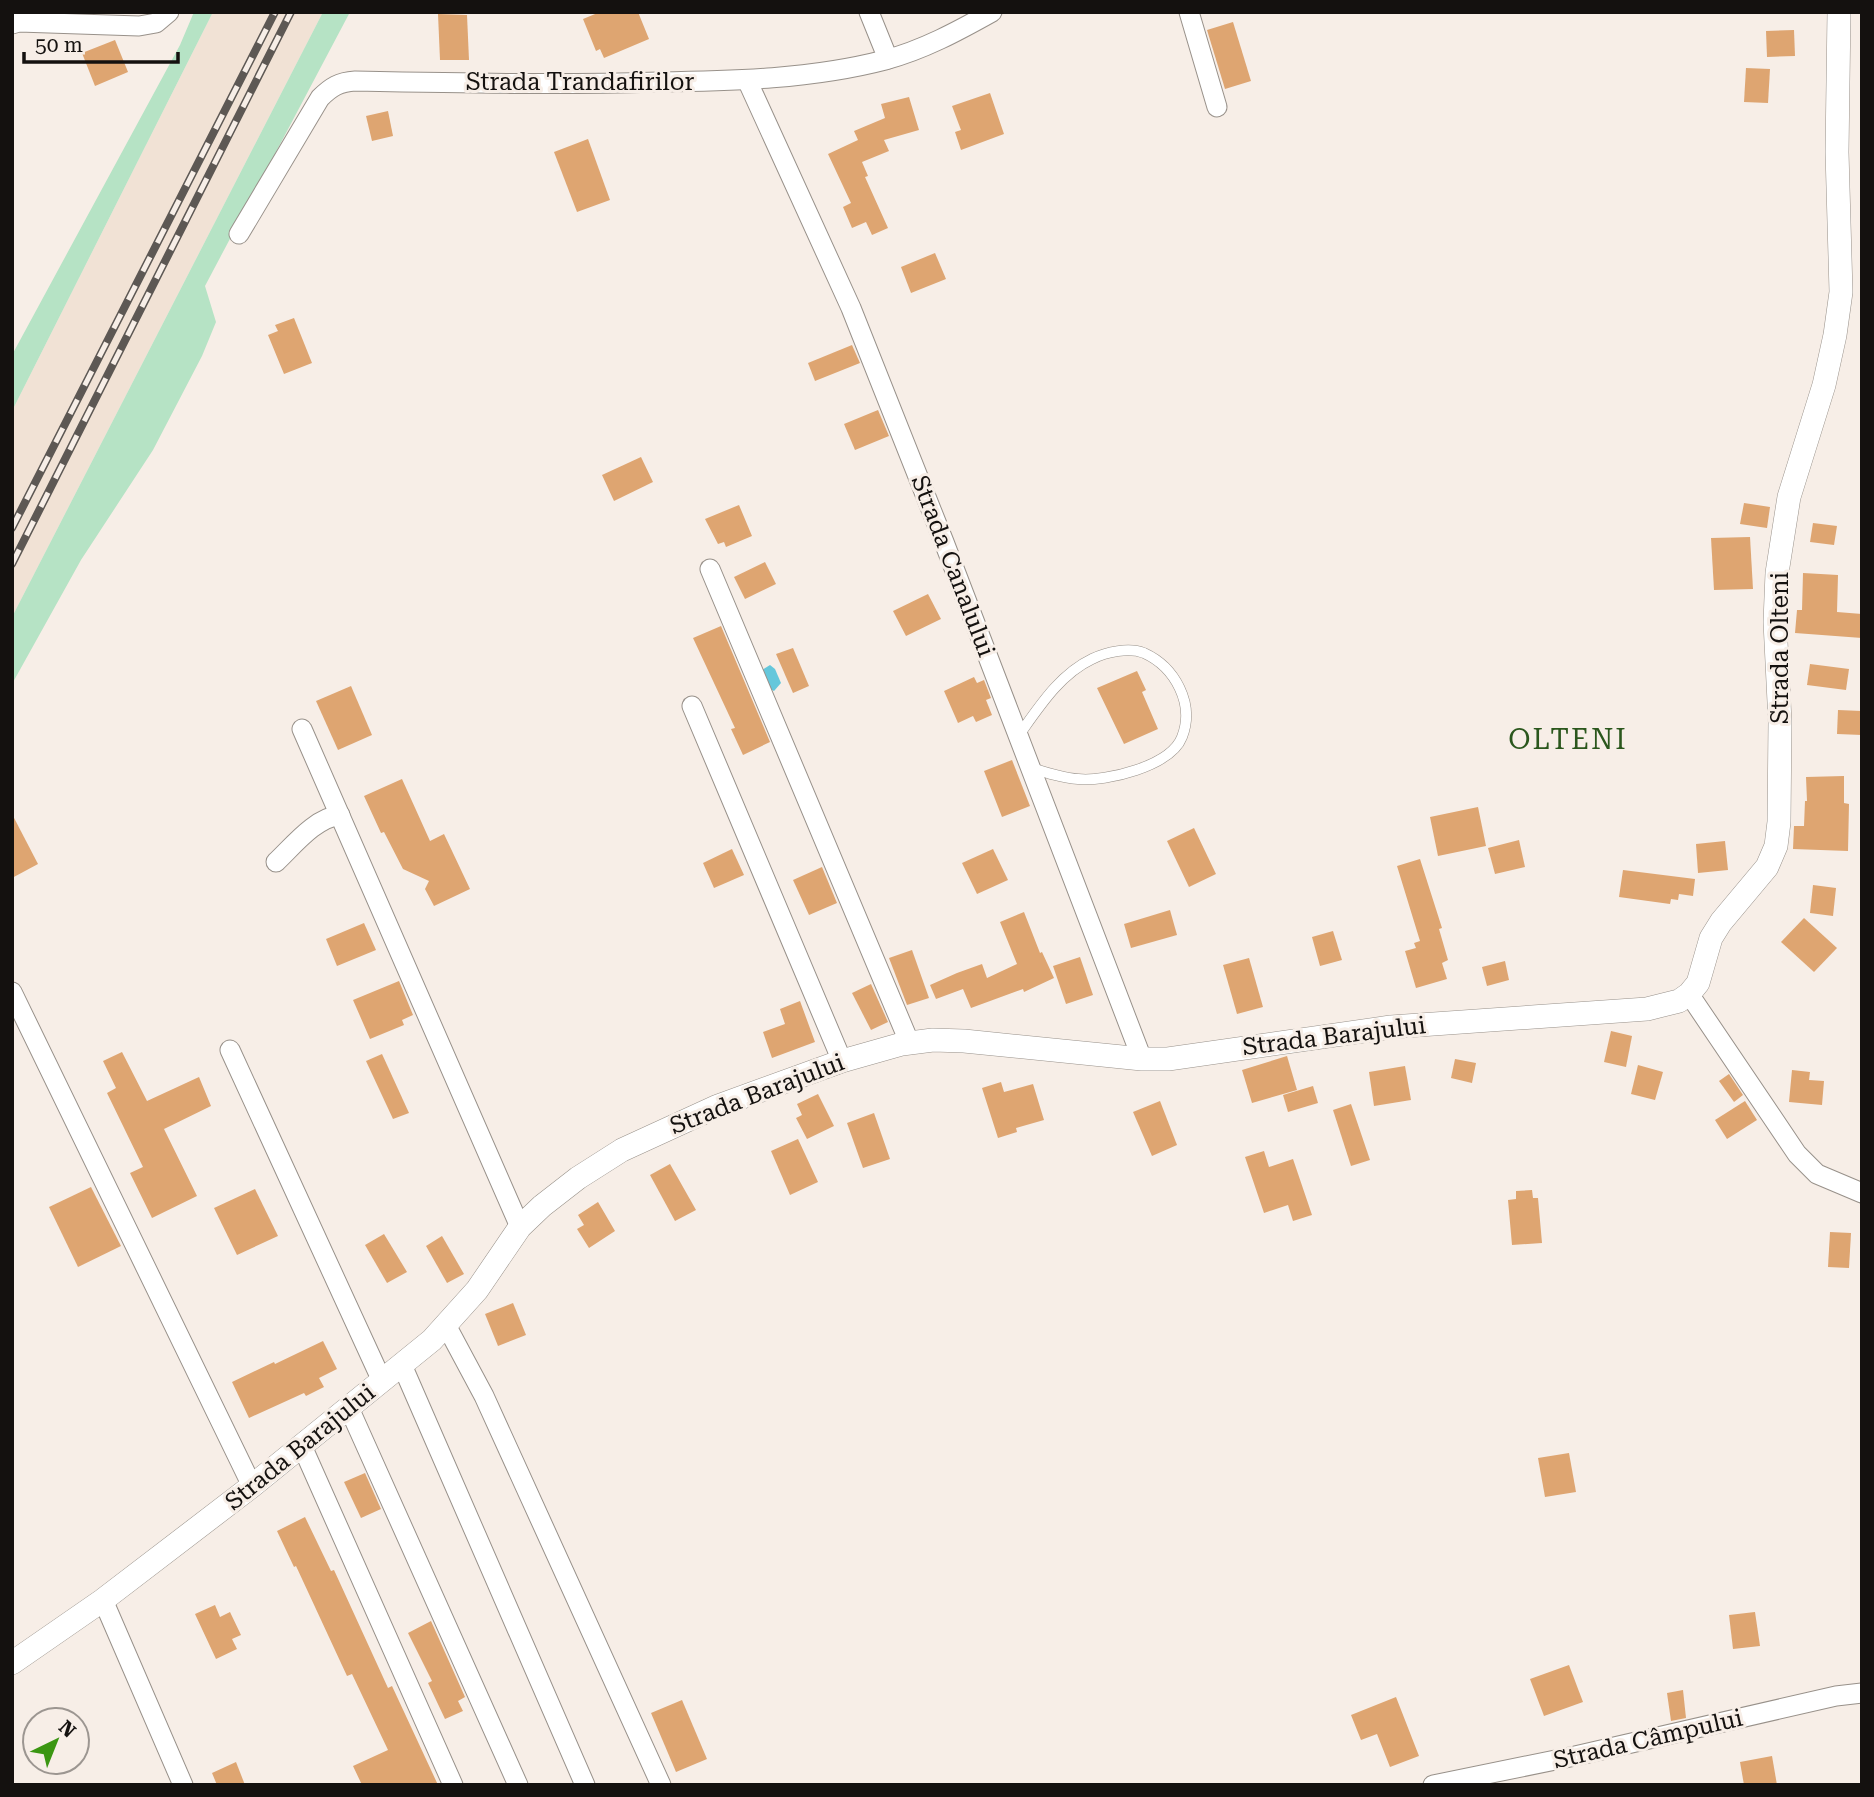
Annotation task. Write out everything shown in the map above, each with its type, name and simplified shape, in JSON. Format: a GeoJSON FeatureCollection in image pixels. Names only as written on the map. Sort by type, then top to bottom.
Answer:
{"type":"FeatureCollection","features":[{"type":"Feature","properties":{"kind":"street"},"geometry":{"type":"LineString","coordinates":[[15,19],[139,26],[156,23],[169,12]]}},
{"type":"Feature","properties":{"kind":"street"},"geometry":{"type":"LineString","coordinates":[[869,12],[888,60]]}},
{"type":"Feature","properties":{"kind":"street","name":"Strada Trandafirilor"},"geometry":{"type":"LineString","coordinates":[[239,234],[320,98],[341,82],[355,80],[532,85],[747,80],[849,69],[888,60],[926,46],[992,12]]}},
{"type":"Feature","properties":{"kind":"street"},"geometry":{"type":"LineString","coordinates":[[1189,12],[1217,107]]}},
{"type":"Feature","properties":{"kind":"street","name":"Strada Olteni"},"geometry":{"type":"LineString","coordinates":[[1689,994],[1698,983],[1711,938],[1767,867],[1776,846],[1779,822],[1780,722],[1775,622],[1777,573],[1788,497],[1824,385],[1841,292],[1837,152],[1839,12]]}},
{"type":"Feature","properties":{"kind":"street","name":"Strada Canalului"},"geometry":{"type":"LineString","coordinates":[[747,80],[851,307],[1019,735],[1142,1059]]}},
{"type":"Feature","properties":{"kind":"street"},"geometry":{"type":"LineString","coordinates":[[710,569],[910,1044]]}},
{"type":"Feature","properties":{"kind":"street"},"geometry":{"type":"LineString","coordinates":[[692,706],[842,1061]]}},
{"type":"Feature","properties":{"kind":"street"},"geometry":{"type":"LineString","coordinates":[[302,729],[520,1227]]}},
{"type":"Feature","properties":{"kind":"street"},"geometry":{"type":"LineString","coordinates":[[276,862],[316,825],[329,816],[341,815]]}},
{"type":"Feature","properties":{"kind":"street"},"geometry":{"type":"LineString","coordinates":[[12,992],[251,1486]]}},
{"type":"Feature","properties":{"kind":"street"},"geometry":{"type":"LineString","coordinates":[[1689,994],[1797,1154],[1817,1174],[1862,1193]]}},
{"type":"Feature","properties":{"kind":"street","name":"Strada Barajului"},"geometry":{"type":"LineString","coordinates":[[12,1663],[103,1600],[402,1366],[432,1340],[477,1290],[520,1227],[542,1206],[578,1178],[622,1150],[718,1106],[842,1061],[902,1044],[933,1040],[1168,1059],[1391,1027],[1647,1009],[1671,1004],[1689,994]]}},
{"type":"Feature","properties":{"kind":"street"},"geometry":{"type":"LineString","coordinates":[[230,1050],[382,1381]]}},
{"type":"Feature","properties":{"kind":"street"},"geometry":{"type":"LineString","coordinates":[[446,1325],[484,1396],[661,1785]]}},
{"type":"Feature","properties":{"kind":"street"},"geometry":{"type":"LineString","coordinates":[[402,1366],[585,1785]]}},
{"type":"Feature","properties":{"kind":"street"},"geometry":{"type":"LineString","coordinates":[[349,1408],[518,1785]]}},
{"type":"Feature","properties":{"kind":"street"},"geometry":{"type":"LineString","coordinates":[[302,1446],[453,1785]]}},
{"type":"Feature","properties":{"kind":"street"},"geometry":{"type":"LineString","coordinates":[[103,1600],[183,1785]]}},
{"type":"Feature","properties":{"kind":"street","name":"Strada Câmpului"},"geometry":{"type":"LineString","coordinates":[[1433,1785],[1575,1756],[1836,1696],[1862,1693]]}},
{"type":"Feature","properties":{"kind":"lane"},"geometry":{"type":"LineString","coordinates":[[1019,735],[1055,688],[1072,671],[1093,658],[1124,650],[1143,653],[1161,665],[1176,679],[1185,696],[1186,719],[1182,738],[1158,761],[1100,780],[1060,777],[1031,768]]}},
{"type":"Feature","properties":{"kind":"shaded area"},"geometry":{"type":"Polygon","coordinates":[[[213,12],[323,12],[12,617],[12,411],[213,12]]]}},
{"type":"Feature","properties":{"kind":"green space"},"geometry":{"type":"Polygon","coordinates":[[[194,12],[213,12],[12,411],[12,355],[180,45],[194,12]]]}},
{"type":"Feature","properties":{"kind":"green space"},"geometry":{"type":"Polygon","coordinates":[[[323,12],[350,12],[205,286],[216,322],[202,356],[153,450],[81,560],[12,684],[12,617],[323,12]]]}},
{"type":"Feature","properties":{"kind":"water"},"geometry":{"type":"Polygon","coordinates":[[[770,665],[775,669],[781,683],[774,691],[768,688],[762,670],[770,665]]]}},
{"type":"Feature","properties":{"kind":"building"},"geometry":{"type":"Polygon","coordinates":[[[600,12],[638,12],[649,39],[604,58],[600,49],[596,51],[583,19],[600,12]]]}},
{"type":"Feature","properties":{"kind":"building"},"geometry":{"type":"Polygon","coordinates":[[[438,14],[467,15],[469,60],[440,60],[438,14]]]}},
{"type":"Feature","properties":{"kind":"building"},"geometry":{"type":"Polygon","coordinates":[[[1233,22],[1251,81],[1225,89],[1207,30],[1233,22]]]}},
{"type":"Feature","properties":{"kind":"building"},"geometry":{"type":"Polygon","coordinates":[[[1794,30],[1795,56],[1767,57],[1766,31],[1794,30]]]}},
{"type":"Feature","properties":{"kind":"building"},"geometry":{"type":"Polygon","coordinates":[[[115,40],[128,72],[95,86],[82,53],[115,40]]]}},
{"type":"Feature","properties":{"kind":"building"},"geometry":{"type":"Polygon","coordinates":[[[1746,68],[1770,69],[1768,103],[1744,102],[1746,68]]]}},
{"type":"Feature","properties":{"kind":"building"},"geometry":{"type":"Polygon","coordinates":[[[990,93],[1004,134],[961,150],[955,132],[961,130],[952,106],[990,93]]]}},
{"type":"Feature","properties":{"kind":"building"},"geometry":{"type":"Polygon","coordinates":[[[909,97],[919,130],[884,140],[889,151],[862,162],[868,176],[865,177],[888,228],[872,235],[866,222],[852,228],[843,207],[851,203],[828,154],[858,140],[854,131],[885,118],[881,104],[909,97]]]}},
{"type":"Feature","properties":{"kind":"building"},"geometry":{"type":"Polygon","coordinates":[[[388,111],[393,136],[372,141],[366,116],[388,111]]]}},
{"type":"Feature","properties":{"kind":"building"},"geometry":{"type":"Polygon","coordinates":[[[588,139],[610,200],[577,212],[554,152],[588,139]]]}},
{"type":"Feature","properties":{"kind":"building"},"geometry":{"type":"Polygon","coordinates":[[[935,253],[946,279],[911,293],[901,267],[935,253]]]}},
{"type":"Feature","properties":{"kind":"building"},"geometry":{"type":"Polygon","coordinates":[[[294,318],[312,363],[284,374],[268,335],[278,331],[275,325],[294,318]]]}},
{"type":"Feature","properties":{"kind":"building"},"geometry":{"type":"Polygon","coordinates":[[[852,345],[860,363],[815,381],[808,363],[852,345]]]}},
{"type":"Feature","properties":{"kind":"building"},"geometry":{"type":"Polygon","coordinates":[[[878,410],[889,436],[855,450],[844,424],[878,410]]]}},
{"type":"Feature","properties":{"kind":"building"},"geometry":{"type":"Polygon","coordinates":[[[641,457],[653,482],[614,501],[602,475],[641,457]]]}},
{"type":"Feature","properties":{"kind":"building"},"geometry":{"type":"Polygon","coordinates":[[[1744,503],[1770,507],[1767,528],[1740,524],[1744,503]]]}},
{"type":"Feature","properties":{"kind":"building"},"geometry":{"type":"Polygon","coordinates":[[[739,505],[752,536],[726,547],[724,542],[718,544],[705,519],[739,505]]]}},
{"type":"Feature","properties":{"kind":"building"},"geometry":{"type":"Polygon","coordinates":[[[1813,523],[1837,526],[1834,545],[1810,542],[1813,523]]]}},
{"type":"Feature","properties":{"kind":"building"},"geometry":{"type":"Polygon","coordinates":[[[1750,537],[1753,589],[1714,590],[1711,538],[1750,537]]]}},
{"type":"Feature","properties":{"kind":"building"},"geometry":{"type":"Polygon","coordinates":[[[765,562],[776,584],[745,599],[734,577],[765,562]]]}},
{"type":"Feature","properties":{"kind":"building"},"geometry":{"type":"Polygon","coordinates":[[[1803,573],[1838,575],[1837,612],[1862,614],[1862,638],[1795,633],[1797,610],[1802,610],[1803,573]]]}},
{"type":"Feature","properties":{"kind":"building"},"geometry":{"type":"Polygon","coordinates":[[[928,594],[941,619],[906,636],[893,611],[928,594]]]}},
{"type":"Feature","properties":{"kind":"building"},"geometry":{"type":"Polygon","coordinates":[[[721,626],[770,742],[743,755],[731,729],[735,728],[693,638],[721,626]]]}},
{"type":"Feature","properties":{"kind":"building"},"geometry":{"type":"Polygon","coordinates":[[[793,648],[809,686],[793,693],[776,654],[793,648]]]}},
{"type":"Feature","properties":{"kind":"building"},"geometry":{"type":"Polygon","coordinates":[[[1810,664],[1849,669],[1846,690],[1807,685],[1810,664]]]}},
{"type":"Feature","properties":{"kind":"building"},"geometry":{"type":"Polygon","coordinates":[[[1137,671],[1146,690],[1142,692],[1158,729],[1124,744],[1097,688],[1137,671]]]}},
{"type":"Feature","properties":{"kind":"building"},"geometry":{"type":"Polygon","coordinates":[[[974,677],[977,683],[984,680],[991,698],[986,700],[992,715],[976,722],[973,716],[958,723],[944,691],[974,677]]]}},
{"type":"Feature","properties":{"kind":"building"},"geometry":{"type":"Polygon","coordinates":[[[351,686],[372,735],[338,750],[316,701],[351,686]]]}},
{"type":"Feature","properties":{"kind":"building"},"geometry":{"type":"Polygon","coordinates":[[[1838,710],[1862,711],[1862,735],[1837,734],[1838,710]]]}},
{"type":"Feature","properties":{"kind":"building"},"geometry":{"type":"Polygon","coordinates":[[[1012,760],[1030,806],[1002,817],[984,771],[1012,760]]]}},
{"type":"Feature","properties":{"kind":"building"},"geometry":{"type":"Polygon","coordinates":[[[1844,776],[1844,803],[1849,804],[1848,851],[1793,849],[1794,826],[1804,826],[1806,777],[1844,776]]]}},
{"type":"Feature","properties":{"kind":"building"},"geometry":{"type":"Polygon","coordinates":[[[402,779],[430,841],[444,834],[470,889],[434,906],[425,889],[429,881],[403,869],[384,832],[381,833],[364,796],[402,779]]]}},
{"type":"Feature","properties":{"kind":"building"},"geometry":{"type":"Polygon","coordinates":[[[1478,807],[1486,846],[1438,856],[1430,817],[1478,807]]]}},
{"type":"Feature","properties":{"kind":"building"},"geometry":{"type":"Polygon","coordinates":[[[12,814],[38,864],[12,878],[12,814]]]}},
{"type":"Feature","properties":{"kind":"building"},"geometry":{"type":"Polygon","coordinates":[[[1194,828],[1216,874],[1189,887],[1167,841],[1194,828]]]}},
{"type":"Feature","properties":{"kind":"building"},"geometry":{"type":"Polygon","coordinates":[[[1519,840],[1525,867],[1495,874],[1488,848],[1519,840]]]}},
{"type":"Feature","properties":{"kind":"building"},"geometry":{"type":"Polygon","coordinates":[[[1725,841],[1728,870],[1698,873],[1696,844],[1725,841]]]}},
{"type":"Feature","properties":{"kind":"building"},"geometry":{"type":"Polygon","coordinates":[[[732,849],[744,875],[714,888],[703,863],[732,849]]]}},
{"type":"Feature","properties":{"kind":"building"},"geometry":{"type":"Polygon","coordinates":[[[993,849],[1008,880],[977,894],[962,863],[993,849]]]}},
{"type":"Feature","properties":{"kind":"building"},"geometry":{"type":"Polygon","coordinates":[[[1420,859],[1442,928],[1439,929],[1448,960],[1442,963],[1447,979],[1416,988],[1405,951],[1416,948],[1414,943],[1420,941],[1397,866],[1420,859]]]}},
{"type":"Feature","properties":{"kind":"building"},"geometry":{"type":"Polygon","coordinates":[[[822,867],[837,903],[809,915],[793,880],[822,867]]]}},
{"type":"Feature","properties":{"kind":"building"},"geometry":{"type":"Polygon","coordinates":[[[1623,870],[1695,879],[1693,896],[1679,894],[1678,900],[1671,899],[1670,904],[1619,897],[1623,870]]]}},
{"type":"Feature","properties":{"kind":"building"},"geometry":{"type":"Polygon","coordinates":[[[1813,885],[1836,888],[1833,916],[1810,913],[1813,885]]]}},
{"type":"Feature","properties":{"kind":"building"},"geometry":{"type":"Polygon","coordinates":[[[1170,910],[1177,935],[1131,948],[1124,924],[1170,910]]]}},
{"type":"Feature","properties":{"kind":"building"},"geometry":{"type":"Polygon","coordinates":[[[1024,912],[1040,953],[1042,952],[1054,978],[1024,992],[1023,989],[971,1008],[963,989],[936,999],[930,985],[957,973],[982,964],[987,978],[1017,964],[1000,922],[1024,912]]]}},
{"type":"Feature","properties":{"kind":"building"},"geometry":{"type":"Polygon","coordinates":[[[1804,918],[1837,948],[1814,972],[1781,942],[1804,918]]]}},
{"type":"Feature","properties":{"kind":"building"},"geometry":{"type":"Polygon","coordinates":[[[364,923],[376,950],[337,966],[326,939],[364,923]]]}},
{"type":"Feature","properties":{"kind":"building"},"geometry":{"type":"Polygon","coordinates":[[[1333,931],[1342,960],[1320,966],[1312,937],[1333,931]]]}},
{"type":"Feature","properties":{"kind":"building"},"geometry":{"type":"Polygon","coordinates":[[[912,950],[929,998],[907,1005],[889,958],[912,950]]]}},
{"type":"Feature","properties":{"kind":"building"},"geometry":{"type":"Polygon","coordinates":[[[1080,957],[1093,995],[1066,1004],[1053,966],[1080,957]]]}},
{"type":"Feature","properties":{"kind":"building"},"geometry":{"type":"Polygon","coordinates":[[[1249,958],[1263,1007],[1237,1014],[1223,965],[1249,958]]]}},
{"type":"Feature","properties":{"kind":"building"},"geometry":{"type":"Polygon","coordinates":[[[1505,961],[1509,980],[1487,986],[1482,967],[1505,961]]]}},
{"type":"Feature","properties":{"kind":"building"},"geometry":{"type":"Polygon","coordinates":[[[399,981],[413,1015],[402,1020],[404,1025],[370,1039],[353,1000],[399,981]]]}},
{"type":"Feature","properties":{"kind":"building"},"geometry":{"type":"Polygon","coordinates":[[[871,984],[888,1022],[871,1030],[852,993],[871,984]]]}},
{"type":"Feature","properties":{"kind":"building"},"geometry":{"type":"Polygon","coordinates":[[[800,1001],[815,1042],[772,1058],[763,1032],[785,1024],[780,1009],[800,1001]]]}},
{"type":"Feature","properties":{"kind":"building"},"geometry":{"type":"Polygon","coordinates":[[[1611,1031],[1632,1036],[1626,1067],[1604,1062],[1611,1031]]]}},
{"type":"Feature","properties":{"kind":"building"},"geometry":{"type":"Polygon","coordinates":[[[122,1052],[147,1101],[199,1077],[211,1106],[164,1129],[197,1196],[152,1218],[130,1173],[143,1167],[107,1093],[116,1088],[103,1061],[122,1052]]]}},
{"type":"Feature","properties":{"kind":"building"},"geometry":{"type":"Polygon","coordinates":[[[382,1054],[409,1113],[393,1119],[366,1061],[382,1054]]]}},
{"type":"Feature","properties":{"kind":"building"},"geometry":{"type":"Polygon","coordinates":[[[1287,1056],[1297,1090],[1252,1103],[1242,1070],[1287,1056]]]}},
{"type":"Feature","properties":{"kind":"building"},"geometry":{"type":"Polygon","coordinates":[[[1455,1059],[1476,1063],[1472,1083],[1451,1078],[1455,1059]]]}},
{"type":"Feature","properties":{"kind":"building"},"geometry":{"type":"Polygon","coordinates":[[[1638,1065],[1663,1072],[1655,1100],[1631,1094],[1638,1065]]]}},
{"type":"Feature","properties":{"kind":"building"},"geometry":{"type":"Polygon","coordinates":[[[1405,1066],[1411,1100],[1374,1106],[1369,1072],[1405,1066]]]}},
{"type":"Feature","properties":{"kind":"building"},"geometry":{"type":"Polygon","coordinates":[[[1792,1070],[1810,1072],[1809,1080],[1824,1081],[1822,1105],[1789,1102],[1792,1070]]]}},
{"type":"Feature","properties":{"kind":"building"},"geometry":{"type":"Polygon","coordinates":[[[1729,1074],[1743,1095],[1734,1102],[1719,1081],[1729,1074]]]}},
{"type":"Feature","properties":{"kind":"building"},"geometry":{"type":"Polygon","coordinates":[[[1001,1082],[1004,1092],[1033,1084],[1044,1120],[1016,1128],[1017,1132],[998,1138],[982,1088],[1001,1082]]]}},
{"type":"Feature","properties":{"kind":"building"},"geometry":{"type":"Polygon","coordinates":[[[1313,1086],[1318,1103],[1288,1112],[1283,1095],[1313,1086]]]}},
{"type":"Feature","properties":{"kind":"building"},"geometry":{"type":"Polygon","coordinates":[[[818,1094],[834,1126],[807,1139],[796,1118],[802,1115],[797,1104],[818,1094]]]}},
{"type":"Feature","properties":{"kind":"building"},"geometry":{"type":"Polygon","coordinates":[[[1160,1101],[1177,1145],[1152,1156],[1133,1112],[1160,1101]]]}},
{"type":"Feature","properties":{"kind":"building"},"geometry":{"type":"Polygon","coordinates":[[[1745,1101],[1757,1120],[1727,1139],[1715,1120],[1745,1101]]]}},
{"type":"Feature","properties":{"kind":"building"},"geometry":{"type":"Polygon","coordinates":[[[1351,1104],[1370,1160],[1351,1166],[1333,1110],[1351,1104]]]}},
{"type":"Feature","properties":{"kind":"building"},"geometry":{"type":"Polygon","coordinates":[[[874,1113],[890,1159],[863,1168],[847,1123],[874,1113]]]}},
{"type":"Feature","properties":{"kind":"building"},"geometry":{"type":"Polygon","coordinates":[[[798,1139],[818,1182],[790,1195],[771,1151],[798,1139]]]}},
{"type":"Feature","properties":{"kind":"building"},"geometry":{"type":"Polygon","coordinates":[[[1264,1151],[1269,1167],[1293,1159],[1312,1215],[1293,1221],[1288,1205],[1264,1213],[1245,1157],[1264,1151]]]}},
{"type":"Feature","properties":{"kind":"building"},"geometry":{"type":"Polygon","coordinates":[[[670,1164],[696,1210],[675,1221],[650,1175],[670,1164]]]}},
{"type":"Feature","properties":{"kind":"building"},"geometry":{"type":"Polygon","coordinates":[[[91,1187],[121,1246],[78,1267],[49,1207],[91,1187]]]}},
{"type":"Feature","properties":{"kind":"building"},"geometry":{"type":"Polygon","coordinates":[[[255,1189],[278,1236],[237,1255],[214,1208],[255,1189]]]}},
{"type":"Feature","properties":{"kind":"building"},"geometry":{"type":"Polygon","coordinates":[[[1532,1190],[1533,1198],[1538,1198],[1542,1243],[1512,1245],[1508,1200],[1516,1199],[1516,1191],[1532,1190]]]}},
{"type":"Feature","properties":{"kind":"building"},"geometry":{"type":"Polygon","coordinates":[[[598,1202],[615,1231],[589,1248],[577,1229],[584,1225],[578,1215],[598,1202]]]}},
{"type":"Feature","properties":{"kind":"building"},"geometry":{"type":"Polygon","coordinates":[[[1830,1232],[1851,1233],[1849,1268],[1828,1267],[1830,1232]]]}},
{"type":"Feature","properties":{"kind":"building"},"geometry":{"type":"Polygon","coordinates":[[[384,1234],[407,1272],[387,1283],[365,1245],[384,1234]]]}},
{"type":"Feature","properties":{"kind":"building"},"geometry":{"type":"Polygon","coordinates":[[[442,1236],[464,1274],[447,1283],[426,1246],[442,1236]]]}},
{"type":"Feature","properties":{"kind":"building"},"geometry":{"type":"Polygon","coordinates":[[[513,1303],[526,1335],[498,1346],[485,1314],[513,1303]]]}},
{"type":"Feature","properties":{"kind":"building"},"geometry":{"type":"Polygon","coordinates":[[[323,1341],[337,1369],[319,1378],[324,1387],[249,1418],[232,1382],[323,1341]]]}},
{"type":"Feature","properties":{"kind":"building"},"geometry":{"type":"Polygon","coordinates":[[[1569,1453],[1576,1492],[1545,1497],[1538,1458],[1569,1453]]]}},
{"type":"Feature","properties":{"kind":"building"},"geometry":{"type":"Polygon","coordinates":[[[365,1473],[381,1509],[361,1518],[344,1482],[365,1473]]]}},
{"type":"Feature","properties":{"kind":"building"},"geometry":{"type":"Polygon","coordinates":[[[305,1517],[331,1571],[334,1570],[388,1688],[392,1686],[438,1785],[362,1785],[353,1766],[388,1750],[352,1674],[347,1676],[277,1531],[305,1517]]]}},
{"type":"Feature","properties":{"kind":"building"},"geometry":{"type":"Polygon","coordinates":[[[215,1605],[220,1617],[230,1612],[241,1635],[232,1639],[237,1649],[216,1659],[195,1614],[215,1605]]]}},
{"type":"Feature","properties":{"kind":"building"},"geometry":{"type":"Polygon","coordinates":[[[1755,1612],[1760,1646],[1733,1649],[1729,1615],[1755,1612]]]}},
{"type":"Feature","properties":{"kind":"building"},"geometry":{"type":"Polygon","coordinates":[[[431,1621],[465,1697],[458,1701],[463,1711],[445,1719],[428,1683],[432,1681],[408,1633],[431,1621]]]}},
{"type":"Feature","properties":{"kind":"building"},"geometry":{"type":"Polygon","coordinates":[[[1569,1665],[1583,1702],[1544,1716],[1530,1679],[1569,1665]]]}},
{"type":"Feature","properties":{"kind":"building"},"geometry":{"type":"Polygon","coordinates":[[[1683,1690],[1686,1718],[1671,1721],[1667,1693],[1683,1690]]]}},
{"type":"Feature","properties":{"kind":"building"},"geometry":{"type":"Polygon","coordinates":[[[1396,1697],[1419,1756],[1390,1767],[1377,1734],[1361,1740],[1351,1715],[1396,1697]]]}},
{"type":"Feature","properties":{"kind":"building"},"geometry":{"type":"Polygon","coordinates":[[[682,1700],[707,1759],[676,1772],[651,1713],[682,1700]]]}},
{"type":"Feature","properties":{"kind":"building"},"geometry":{"type":"Polygon","coordinates":[[[1772,1756],[1777,1785],[1744,1785],[1740,1762],[1772,1756]]]}},
{"type":"Feature","properties":{"kind":"building"},"geometry":{"type":"Polygon","coordinates":[[[236,1762],[245,1785],[217,1785],[212,1773],[236,1762]]]}},
{"type":"Feature","properties":{"kind":"railway"},"geometry":{"type":"LineString","coordinates":[[12,528],[275,12]]}},
{"type":"Feature","properties":{"kind":"railway"},"geometry":{"type":"LineString","coordinates":[[12,564],[291,12]]}},
{"type":"Feature","properties":{"kind":"district","name":"OLTENI"},"geometry":{"type":"Point","coordinates":[1568,739]}}]}
